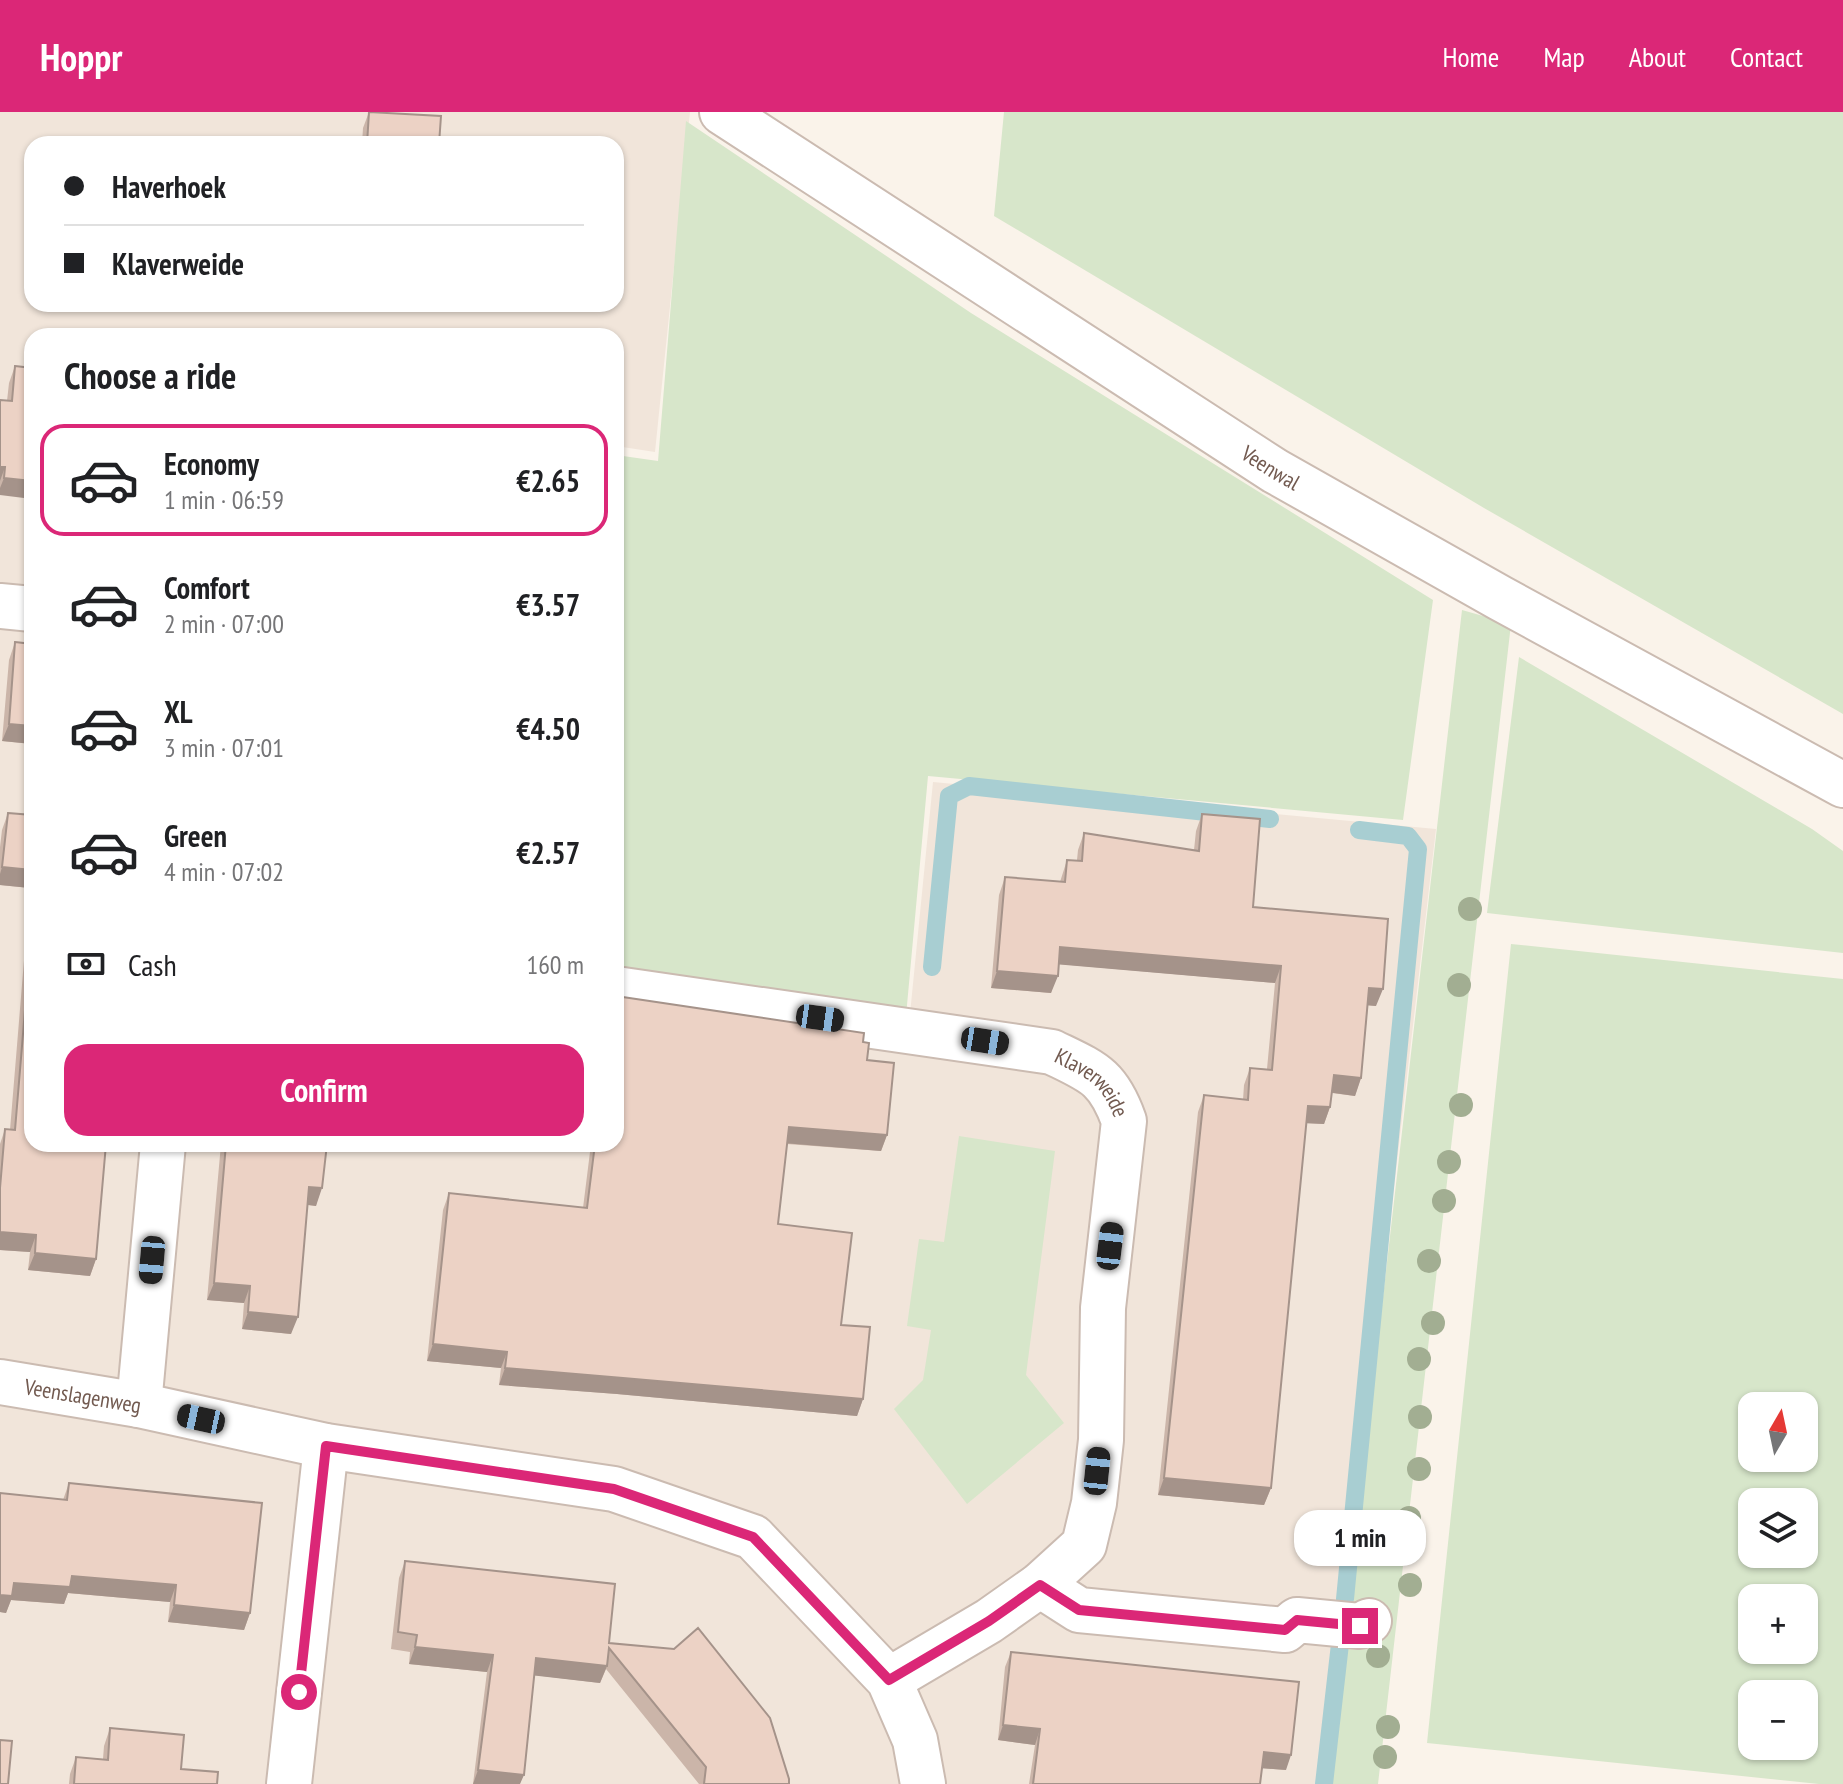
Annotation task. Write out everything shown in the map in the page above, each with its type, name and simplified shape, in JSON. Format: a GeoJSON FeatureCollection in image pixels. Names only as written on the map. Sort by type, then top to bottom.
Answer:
{"type":"FeatureCollection","features":[{"type":"Feature","properties":{"kind":"street","name":"Veenwal"},"geometry":{"type":"LineString","coordinates":[[722,112],[1275,471],[1843,785]]}},
{"type":"Feature","properties":{"kind":"street"},"geometry":{"type":"LineString","coordinates":[[0,606],[24,608]]}},
{"type":"Feature","properties":{"kind":"street","name":"Klaverweide"},"geometry":{"type":"LineString","coordinates":[[624,990],[1052,1052],[1091,1072],[1114,1093],[1124,1121],[1103,1308],[1101,1440],[1094,1503],[1084,1545],[1040,1585],[989,1621],[889,1680]]}},
{"type":"Feature","properties":{"kind":"street"},"geometry":{"type":"LineString","coordinates":[[139,1405],[162,1152]]}},
{"type":"Feature","properties":{"kind":"street","name":"Veenslagenweg"},"geometry":{"type":"LineString","coordinates":[[0,1382],[139,1405],[326,1446],[614,1489],[753,1537],[889,1680],[915,1740],[923,1784]]}},
{"type":"Feature","properties":{"kind":"street"},"geometry":{"type":"LineString","coordinates":[[289,1784],[326,1446]]}},
{"type":"Feature","properties":{"kind":"street"},"geometry":{"type":"LineString","coordinates":[[1040,1585],[1079,1610],[1285,1630],[1297,1620],[1360,1626],[1369,1621]]}},
{"type":"Feature","properties":{"kind":"shaded area"},"geometry":{"type":"Polygon","coordinates":[[[0,112],[690,112],[655,452],[624,447],[624,328],[24,328],[24,1152],[624,1152],[624,1140],[910,1014],[933,782],[1436,829],[1324,1784],[0,1784],[0,112]]]}},
{"type":"Feature","properties":{"kind":"green space"},"geometry":{"type":"Polygon","coordinates":[[[1004,112],[1843,112],[1843,714],[1484,508],[994,216],[1004,112]]]}},
{"type":"Feature","properties":{"kind":"green space"},"geometry":{"type":"Polygon","coordinates":[[[686,121],[971,313],[1433,600],[1403,820],[928,776],[906,1016],[624,981],[624,456],[658,461],[686,121]]]}},
{"type":"Feature","properties":{"kind":"green space"},"geometry":{"type":"Polygon","coordinates":[[[1462,610],[1511,624],[1378,1784],[1327,1784],[1462,610]]]}},
{"type":"Feature","properties":{"kind":"green space"},"geometry":{"type":"Polygon","coordinates":[[[1519,657],[1812,829],[1843,851],[1843,953],[1487,913],[1519,657]]]}},
{"type":"Feature","properties":{"kind":"green space"},"geometry":{"type":"Polygon","coordinates":[[[1511,944],[1843,979],[1843,1784],[1427,1743],[1511,944]]]}},
{"type":"Feature","properties":{"kind":"green space"},"geometry":{"type":"Polygon","coordinates":[[[959,1136],[1055,1151],[1026,1375],[1064,1423],[967,1504],[894,1409],[923,1380],[931,1330],[907,1326],[919,1239],[944,1242],[959,1136]]]}},
{"type":"Feature","properties":{"kind":"building"},"geometry":{"type":"Polygon","coordinates":[[[369,112],[441,116],[440,136],[368,136],[369,112]]]}},
{"type":"Feature","properties":{"kind":"building"},"geometry":{"type":"Polygon","coordinates":[[[15,366],[24,367],[24,480],[4,478],[5,467],[0,467],[0,400],[12,401],[15,366]]]}},
{"type":"Feature","properties":{"kind":"building"},"geometry":{"type":"Polygon","coordinates":[[[15,642],[24,643],[24,725],[9,724],[15,642]]]}},
{"type":"Feature","properties":{"kind":"building"},"geometry":{"type":"Polygon","coordinates":[[[8,813],[24,814],[24,869],[2,867],[8,813]]]}},
{"type":"Feature","properties":{"kind":"building"},"geometry":{"type":"Polygon","coordinates":[[[1202,814],[1260,819],[1253,907],[1388,919],[1383,989],[1369,988],[1361,1078],[1334,1075],[1330,1107],[1308,1106],[1271,1488],[1164,1478],[1204,1095],[1248,1100],[1250,1068],[1272,1070],[1281,966],[1060,947],[1058,976],[997,971],[1005,877],[1065,882],[1067,860],[1082,861],[1084,833],[1199,851],[1202,814]]]}},
{"type":"Feature","properties":{"kind":"building"},"geometry":{"type":"Polygon","coordinates":[[[624,997],[864,1033],[863,1042],[869,1043],[867,1060],[894,1063],[887,1135],[789,1127],[778,1224],[852,1233],[841,1325],[870,1327],[863,1399],[505,1368],[507,1352],[433,1344],[449,1193],[587,1208],[594,1152],[624,1152],[624,997]]]}},
{"type":"Feature","properties":{"kind":"building"},"geometry":{"type":"Polygon","coordinates":[[[24,1022],[24,1152],[105,1152],[96,1259],[35,1253],[36,1235],[0,1232],[5,1129],[15,1130],[24,1022]]]}},
{"type":"Feature","properties":{"kind":"building"},"geometry":{"type":"Polygon","coordinates":[[[225,1152],[326,1152],[322,1188],[309,1187],[298,1317],[248,1312],[250,1286],[214,1283],[225,1152]]]}},
{"type":"Feature","properties":{"kind":"building"},"geometry":{"type":"Polygon","coordinates":[[[69,1483],[262,1503],[250,1613],[174,1605],[176,1585],[72,1576],[70,1587],[14,1583],[12,1596],[0,1595],[0,1493],[67,1500],[69,1483]]]}},
{"type":"Feature","properties":{"kind":"building"},"geometry":{"type":"Polygon","coordinates":[[[405,1561],[615,1584],[609,1643],[674,1649],[698,1628],[770,1718],[789,1784],[704,1784],[706,1767],[609,1648],[607,1666],[536,1658],[524,1775],[478,1770],[493,1655],[415,1647],[417,1635],[398,1632],[405,1561]]]}},
{"type":"Feature","properties":{"kind":"building"},"geometry":{"type":"Polygon","coordinates":[[[1011,1652],[1299,1682],[1291,1755],[1264,1752],[1260,1784],[1033,1784],[1040,1729],[1003,1725],[1011,1652]]]}},
{"type":"Feature","properties":{"kind":"building"},"geometry":{"type":"Polygon","coordinates":[[[110,1728],[184,1735],[181,1769],[218,1772],[217,1784],[74,1784],[76,1757],[108,1760],[110,1728]]]}},
{"type":"Feature","properties":{"kind":"building"},"geometry":{"type":"Polygon","coordinates":[[[0,1740],[12,1741],[8,1784],[0,1784],[0,1740]]]}},
{"type":"Feature","properties":{"kind":"waterway"},"geometry":{"type":"LineString","coordinates":[[932,967],[949,796],[969,786],[1270,819]]}},
{"type":"Feature","properties":{"kind":"waterway"},"geometry":{"type":"LineString","coordinates":[[1345,1599],[1418,849],[1408,836],[1359,830]]}},
{"type":"Feature","properties":{"kind":"waterway"},"geometry":{"type":"LineString","coordinates":[[1324,1784],[1340,1644]]}},
{"type":"Feature","properties":{"kind":"route"},"geometry":{"type":"LineString","coordinates":[[299,1692],[326,1446],[614,1489],[753,1537],[889,1680],[989,1621],[1040,1585],[1079,1610],[1285,1630],[1297,1620],[1360,1626]]}}]}
